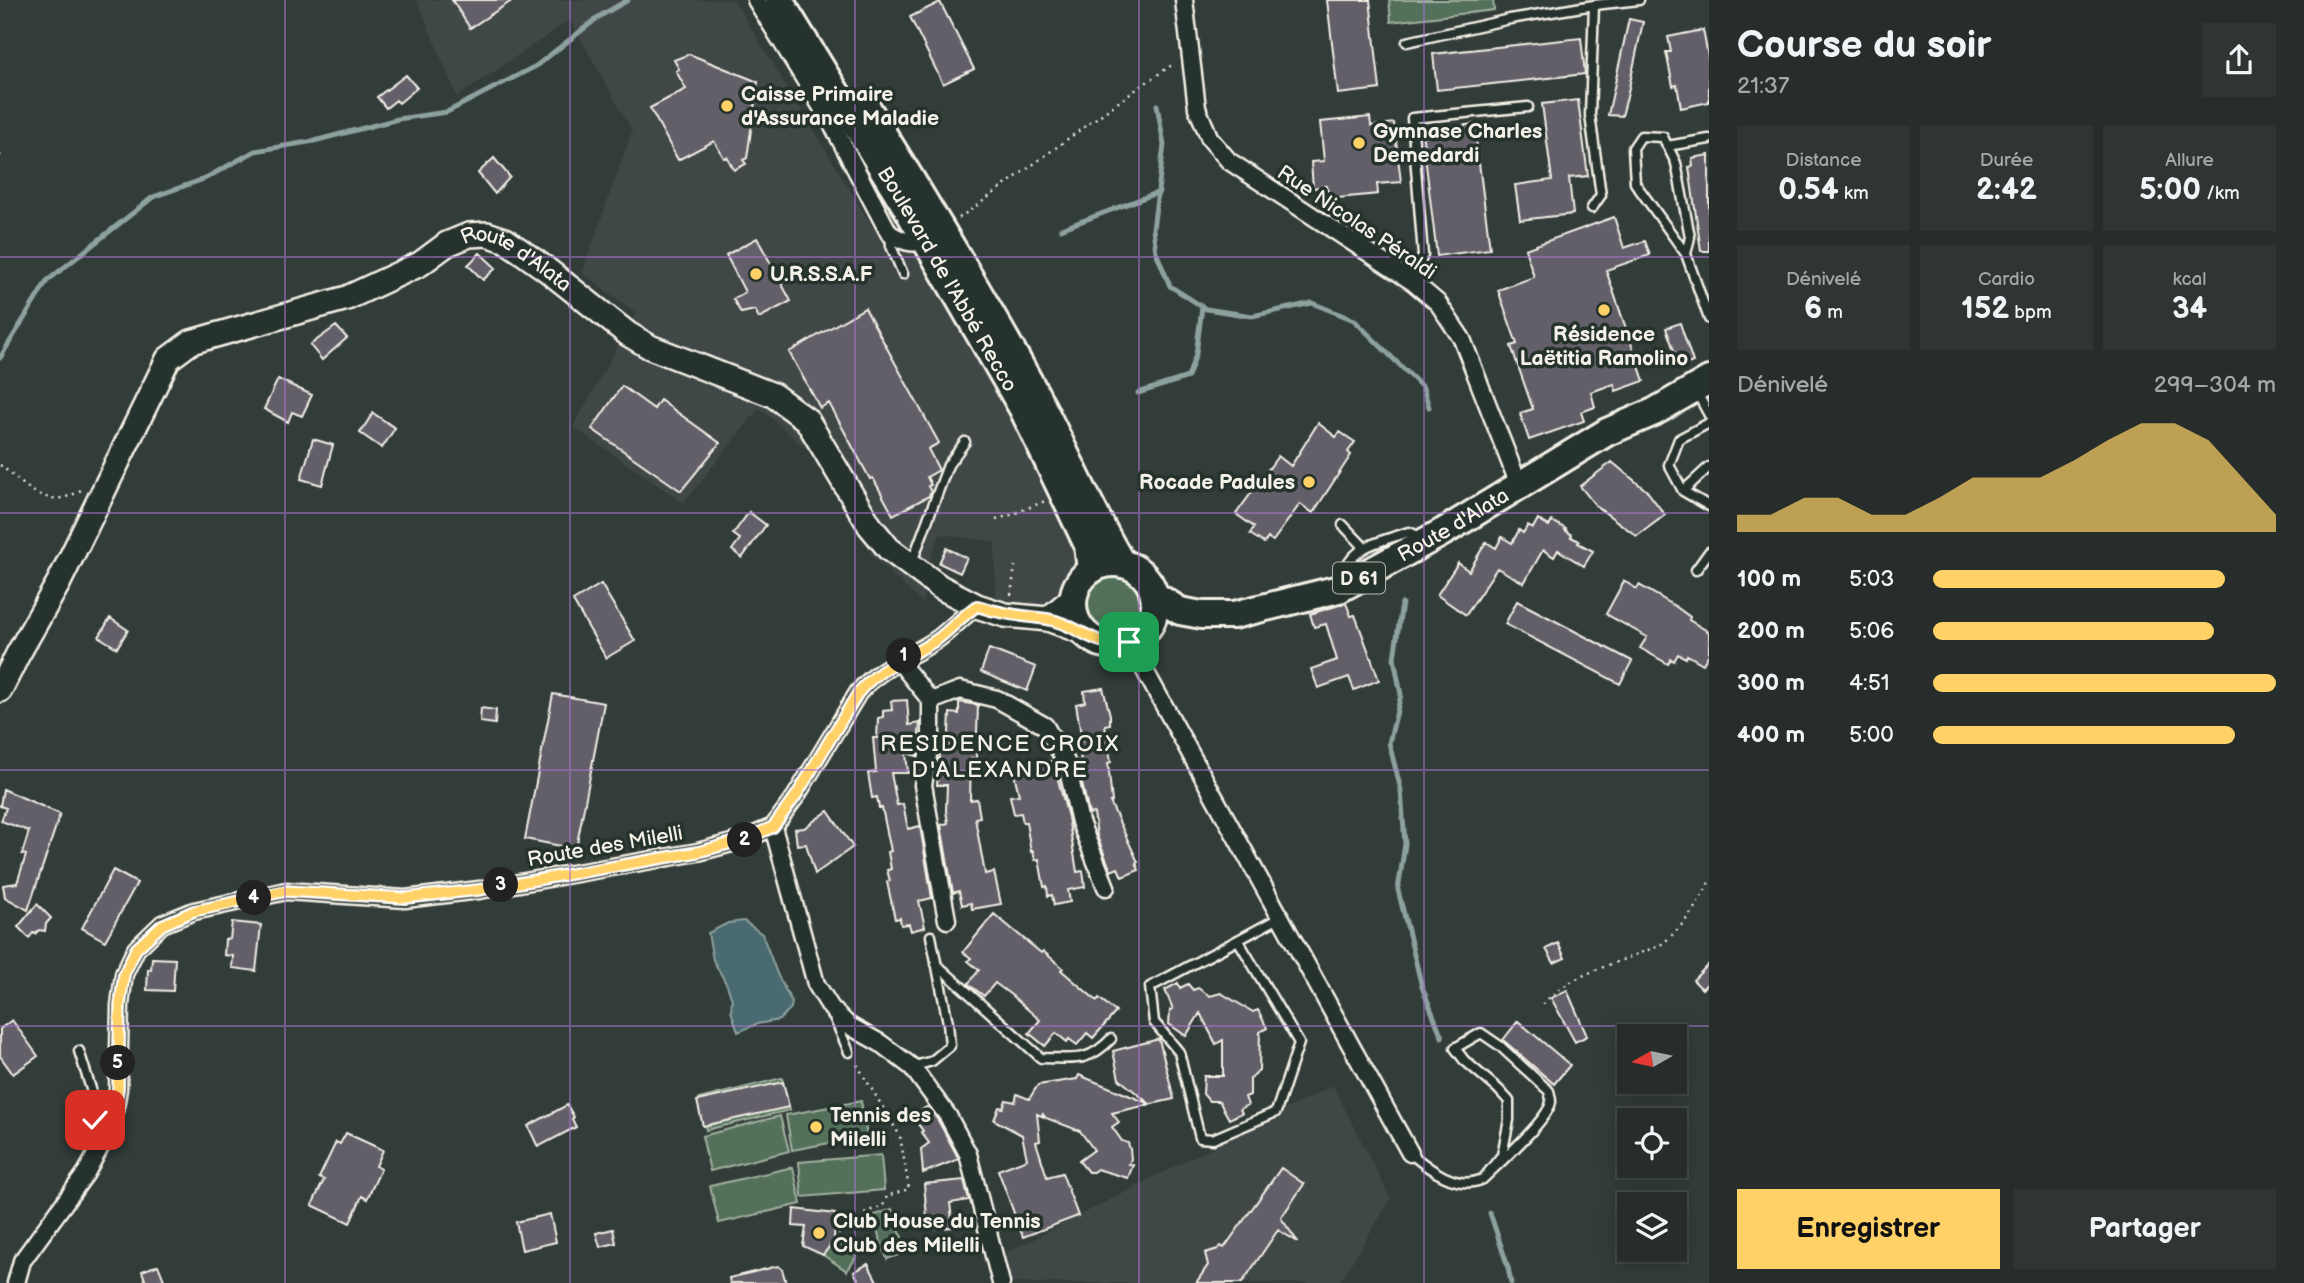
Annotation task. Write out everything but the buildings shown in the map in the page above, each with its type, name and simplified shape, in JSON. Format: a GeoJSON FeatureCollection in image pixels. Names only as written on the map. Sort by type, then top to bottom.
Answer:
{"type":"FeatureCollection","features":[{"type":"Feature","properties":{"kind":"main road","name":"Boulevard de l'Abbé Recco"},"geometry":{"type":"LineString","coordinates":[[779,0],[926,241],[1023,409],[1088,545],[1091,570]]}},
{"type":"Feature","properties":{"kind":"main road","name":"Boulevard de l'Abbé Recco"},"geometry":{"type":"LineString","coordinates":[[799,0],[981,293],[1122,564]]}},
{"type":"Feature","properties":{"kind":"main road","name":"Route d'Alata"},"geometry":{"type":"LineString","coordinates":[[1141,624],[1180,611],[1202,615],[1234,615],[1339,589],[1428,541],[1607,432],[1647,415],[1702,384]]}},
{"type":"Feature","properties":{"kind":"main road"},"geometry":{"type":"LineString","coordinates":[[1122,564],[1134,568],[1150,584],[1141,624],[1106,644],[1085,633],[1074,611],[1073,598],[1083,578],[1091,570],[1101,565],[1122,564]]}},
{"type":"Feature","properties":{"kind":"street"},"geometry":{"type":"LineString","coordinates":[[756,0],[832,124],[890,233],[909,243],[926,241]]}},
{"type":"Feature","properties":{"kind":"street","name":"Rue Nicolas Péraldi"},"geometry":{"type":"LineString","coordinates":[[1184,0],[1197,108],[1210,139],[1229,161],[1413,282],[1438,303],[1462,339],[1519,485]]}},
{"type":"Feature","properties":{"kind":"street","name":"Route d'Alata"},"geometry":{"type":"LineString","coordinates":[[0,690],[60,582],[169,359],[191,342],[348,298],[420,264],[447,244],[469,235],[487,234],[505,240],[628,334],[650,347],[773,395],[807,419],[870,526],[889,549],[940,587],[977,606],[1005,615],[1048,619],[1085,633]]}},
{"type":"Feature","properties":{"kind":"street"},"geometry":{"type":"LineString","coordinates":[[1048,619],[1073,598]]}},
{"type":"Feature","properties":{"kind":"street"},"geometry":{"type":"LineString","coordinates":[[977,606],[938,638],[869,680],[858,693],[796,796],[773,827],[816,984],[831,1009],[848,1025],[880,1043],[912,1067],[948,1116],[968,1154],[1001,1283]]}},
{"type":"Feature","properties":{"kind":"street"},"geometry":{"type":"LineString","coordinates":[[1141,624],[1142,666],[1410,1153]]}},
{"type":"Feature","properties":{"kind":"street"},"geometry":{"type":"LineString","coordinates":[[898,660],[931,701],[931,738],[923,785],[947,920]]}},
{"type":"Feature","properties":{"kind":"street"},"geometry":{"type":"LineString","coordinates":[[931,701],[960,690],[997,699],[1045,726],[1066,762],[1080,822],[1106,887]]}},
{"type":"Feature","properties":{"kind":"street","name":"Route des Milelli"},"geometry":{"type":"LineString","coordinates":[[16,1283],[22,1261],[86,1173],[105,1138],[114,1114],[118,1089],[120,1005],[124,974],[136,949],[162,925],[194,911],[286,891],[405,898],[478,890],[698,852],[743,840],[773,827]]}},
{"type":"Feature","properties":{"kind":"lane"},"geometry":{"type":"LineString","coordinates":[[1407,42],[1510,19],[1639,0]]}},
{"type":"Feature","properties":{"kind":"lane"},"geometry":{"type":"LineString","coordinates":[[1592,208],[1601,195],[1590,115],[1594,5]]}},
{"type":"Feature","properties":{"kind":"lane"},"geometry":{"type":"LineString","coordinates":[[1413,282],[1423,256],[1412,118],[1528,107]]}},
{"type":"Feature","properties":{"kind":"lane"},"geometry":{"type":"LineString","coordinates":[[1686,254],[1690,237],[1676,163],[1663,138],[1641,136],[1633,148],[1635,183],[1686,254],[1709,319]]}},
{"type":"Feature","properties":{"kind":"lane"},"geometry":{"type":"LineString","coordinates":[[1667,146],[1709,139]]}},
{"type":"Feature","properties":{"kind":"lane"},"geometry":{"type":"LineString","coordinates":[[890,233],[891,246],[903,274]]}},
{"type":"Feature","properties":{"kind":"lane"},"geometry":{"type":"LineString","coordinates":[[1702,384],[1709,415]]}},
{"type":"Feature","properties":{"kind":"lane"},"geometry":{"type":"LineString","coordinates":[[1709,423],[1679,439],[1669,465],[1683,491],[1709,506]]}},
{"type":"Feature","properties":{"kind":"lane"},"geometry":{"type":"LineString","coordinates":[[911,565],[948,465],[965,442]]}},
{"type":"Feature","properties":{"kind":"lane"},"geometry":{"type":"LineString","coordinates":[[1683,491],[1709,467]]}},
{"type":"Feature","properties":{"kind":"lane"},"geometry":{"type":"LineString","coordinates":[[1343,525],[1364,547]]}},
{"type":"Feature","properties":{"kind":"lane"},"geometry":{"type":"LineString","coordinates":[[1339,589],[1345,564],[1364,547],[1409,532],[1428,541]]}},
{"type":"Feature","properties":{"kind":"lane"},"geometry":{"type":"LineString","coordinates":[[1696,570],[1709,552]]}},
{"type":"Feature","properties":{"kind":"lane"},"geometry":{"type":"LineString","coordinates":[[1238,940],[1298,1043],[1276,1112],[1213,1139],[1200,1138],[1180,1052],[1154,1022],[1150,987],[1280,917]]}},
{"type":"Feature","properties":{"kind":"lane"},"geometry":{"type":"LineString","coordinates":[[912,1067],[932,1061],[950,1046],[931,936]]}},
{"type":"Feature","properties":{"kind":"lane"},"geometry":{"type":"LineString","coordinates":[[936,964],[1041,1058],[1088,1057],[1097,1054],[1111,1039]]}},
{"type":"Feature","properties":{"kind":"lane"},"geometry":{"type":"LineString","coordinates":[[831,1009],[849,1052]]}},
{"type":"Feature","properties":{"kind":"lane"},"geometry":{"type":"LineString","coordinates":[[1410,1153],[1432,1172],[1474,1183],[1483,1179],[1531,1131],[1549,1107],[1552,1099],[1549,1091],[1500,1046],[1481,1033],[1455,1048],[1464,1060],[1509,1101],[1509,1120],[1502,1155],[1483,1179]]}},
{"type":"Feature","properties":{"kind":"lane"},"geometry":{"type":"LineString","coordinates":[[79,1051],[91,1088],[95,1120],[105,1138]]}},
{"type":"Feature","properties":{"kind":"path"},"geometry":{"type":"LineString","coordinates":[[953,222],[1126,96],[1184,57],[1191,58]]}},
{"type":"Feature","properties":{"kind":"path"},"geometry":{"type":"LineString","coordinates":[[0,154],[0,161]]}},
{"type":"Feature","properties":{"kind":"path"},"geometry":{"type":"LineString","coordinates":[[0,465],[38,496],[67,498],[83,488]]}},
{"type":"Feature","properties":{"kind":"path"},"geometry":{"type":"LineString","coordinates":[[996,519],[1051,498]]}},
{"type":"Feature","properties":{"kind":"path"},"geometry":{"type":"LineString","coordinates":[[1543,1004],[1556,989],[1662,944],[1681,924],[1709,882]]}},
{"type":"Feature","properties":{"kind":"path"},"geometry":{"type":"LineString","coordinates":[[838,1234],[856,1227],[863,1221],[866,1212],[883,1206],[887,1196],[909,1189],[900,1136],[849,1052]]}},
{"type":"Feature","properties":{"kind":"shaded area"},"geometry":{"type":"Polygon","coordinates":[[[417,0],[734,0],[890,255],[912,244],[931,264],[1075,543],[1079,564],[1067,590],[1033,609],[995,601],[995,542],[940,534],[929,564],[923,604],[873,557],[822,462],[759,408],[684,503],[573,427],[636,313],[582,273],[632,131],[570,20],[457,97],[417,0]]]}},
{"type":"Feature","properties":{"kind":"shaded area"},"geometry":{"type":"Polygon","coordinates":[[[1333,1085],[1391,1199],[1339,1283],[1012,1283],[1002,1255],[1333,1085]]]}},
{"type":"Feature","properties":{"kind":"green space"},"geometry":{"type":"Polygon","coordinates":[[[1389,0],[1493,0],[1494,10],[1391,22],[1389,0]]]}},
{"type":"Feature","properties":{"kind":"green space"},"geometry":{"type":"Polygon","coordinates":[[[1108,575],[1120,575],[1139,588],[1144,605],[1142,617],[1131,630],[1120,635],[1108,635],[1089,622],[1084,611],[1084,599],[1097,580],[1108,575]]]}},
{"type":"Feature","properties":{"kind":"green space"},"geometry":{"type":"Polygon","coordinates":[[[782,1078],[790,1110],[706,1130],[699,1099],[782,1078]]]}},
{"type":"Feature","properties":{"kind":"green space"},"geometry":{"type":"Polygon","coordinates":[[[861,1101],[867,1136],[792,1150],[786,1115],[861,1101]]]}},
{"type":"Feature","properties":{"kind":"green space"},"geometry":{"type":"Polygon","coordinates":[[[780,1116],[789,1151],[710,1171],[702,1136],[780,1116]]]}},
{"type":"Feature","properties":{"kind":"green space"},"geometry":{"type":"Polygon","coordinates":[[[881,1155],[884,1190],[802,1197],[799,1162],[881,1155]]]}},
{"type":"Feature","properties":{"kind":"green space"},"geometry":{"type":"Polygon","coordinates":[[[793,1167],[801,1204],[719,1223],[710,1186],[793,1167]]]}},
{"type":"Feature","properties":{"kind":"green space"},"geometry":{"type":"Polygon","coordinates":[[[892,1209],[907,1252],[887,1259],[872,1216],[892,1209]]]}},
{"type":"Feature","properties":{"kind":"green space"},"geometry":{"type":"Polygon","coordinates":[[[834,1240],[857,1256],[847,1271],[823,1255],[834,1240]]]}},
{"type":"Feature","properties":{"kind":"water"},"geometry":{"type":"Polygon","coordinates":[[[744,921],[762,934],[778,976],[792,1002],[791,1008],[779,1020],[757,1024],[738,1032],[731,1011],[732,1000],[713,960],[708,933],[728,923],[744,921]]]}},
{"type":"Feature","properties":{"kind":"waterway"},"geometry":{"type":"LineString","coordinates":[[0,358],[47,281],[153,197],[204,179],[255,151],[314,141],[398,119],[447,112],[536,66],[600,16],[628,0]]}},
{"type":"Feature","properties":{"kind":"waterway"},"geometry":{"type":"LineString","coordinates":[[1157,105],[1164,145],[1153,229],[1156,252],[1170,286],[1206,309],[1252,316],[1312,303],[1354,320],[1423,388],[1429,407]]}},
{"type":"Feature","properties":{"kind":"waterway"},"geometry":{"type":"LineString","coordinates":[[1061,229],[1159,192]]}},
{"type":"Feature","properties":{"kind":"waterway"},"geometry":{"type":"LineString","coordinates":[[1138,393],[1188,377],[1196,354],[1202,307]]}},
{"type":"Feature","properties":{"kind":"waterway"},"geometry":{"type":"LineString","coordinates":[[1402,603],[1394,658],[1401,695],[1389,743],[1401,790],[1405,844],[1398,890],[1422,987],[1442,1037]]}},
{"type":"Feature","properties":{"kind":"waterway"},"geometry":{"type":"LineString","coordinates":[[1490,1213],[1511,1283]]}},
{"type":"Feature","properties":{"kind":"place","name":"Caisse Primaire d'Assurance Maladie"},"geometry":{"type":"Point","coordinates":[727,106]}},
{"type":"Feature","properties":{"kind":"place","name":"Gymnase Charles Demedardi"},"geometry":{"type":"Point","coordinates":[1359,143]}},
{"type":"Feature","properties":{"kind":"place","name":"U.R.S.S.A.F"},"geometry":{"type":"Point","coordinates":[756,274]}},
{"type":"Feature","properties":{"kind":"place","name":"Résidence Laëtitia Ramolino"},"geometry":{"type":"Point","coordinates":[1604,310]}},
{"type":"Feature","properties":{"kind":"place","name":"Rocade Padules"},"geometry":{"type":"Point","coordinates":[1309,482]}},
{"type":"Feature","properties":{"kind":"place","name":"Tennis des Milelli"},"geometry":{"type":"Point","coordinates":[816,1127]}},
{"type":"Feature","properties":{"kind":"place","name":"Club House du Tennis Club des Milelli"},"geometry":{"type":"Point","coordinates":[819,1233]}},
{"type":"Feature","properties":{"kind":"district","name":"RESIDENCE CROIX D'ALEXANDRE"},"geometry":{"type":"Point","coordinates":[1000,756]}},
{"type":"Feature","properties":{"kind":"route"},"geometry":{"type":"LineString","coordinates":[[95,1120],[105,1138],[114,1114],[118,1089],[120,1005],[124,974],[136,949],[162,925],[194,911],[286,891],[405,898],[478,890],[698,852],[743,840],[773,827],[796,796],[858,693],[869,680],[938,638],[977,606],[1005,615],[1048,619],[1106,644],[1129,642]]}}]}
